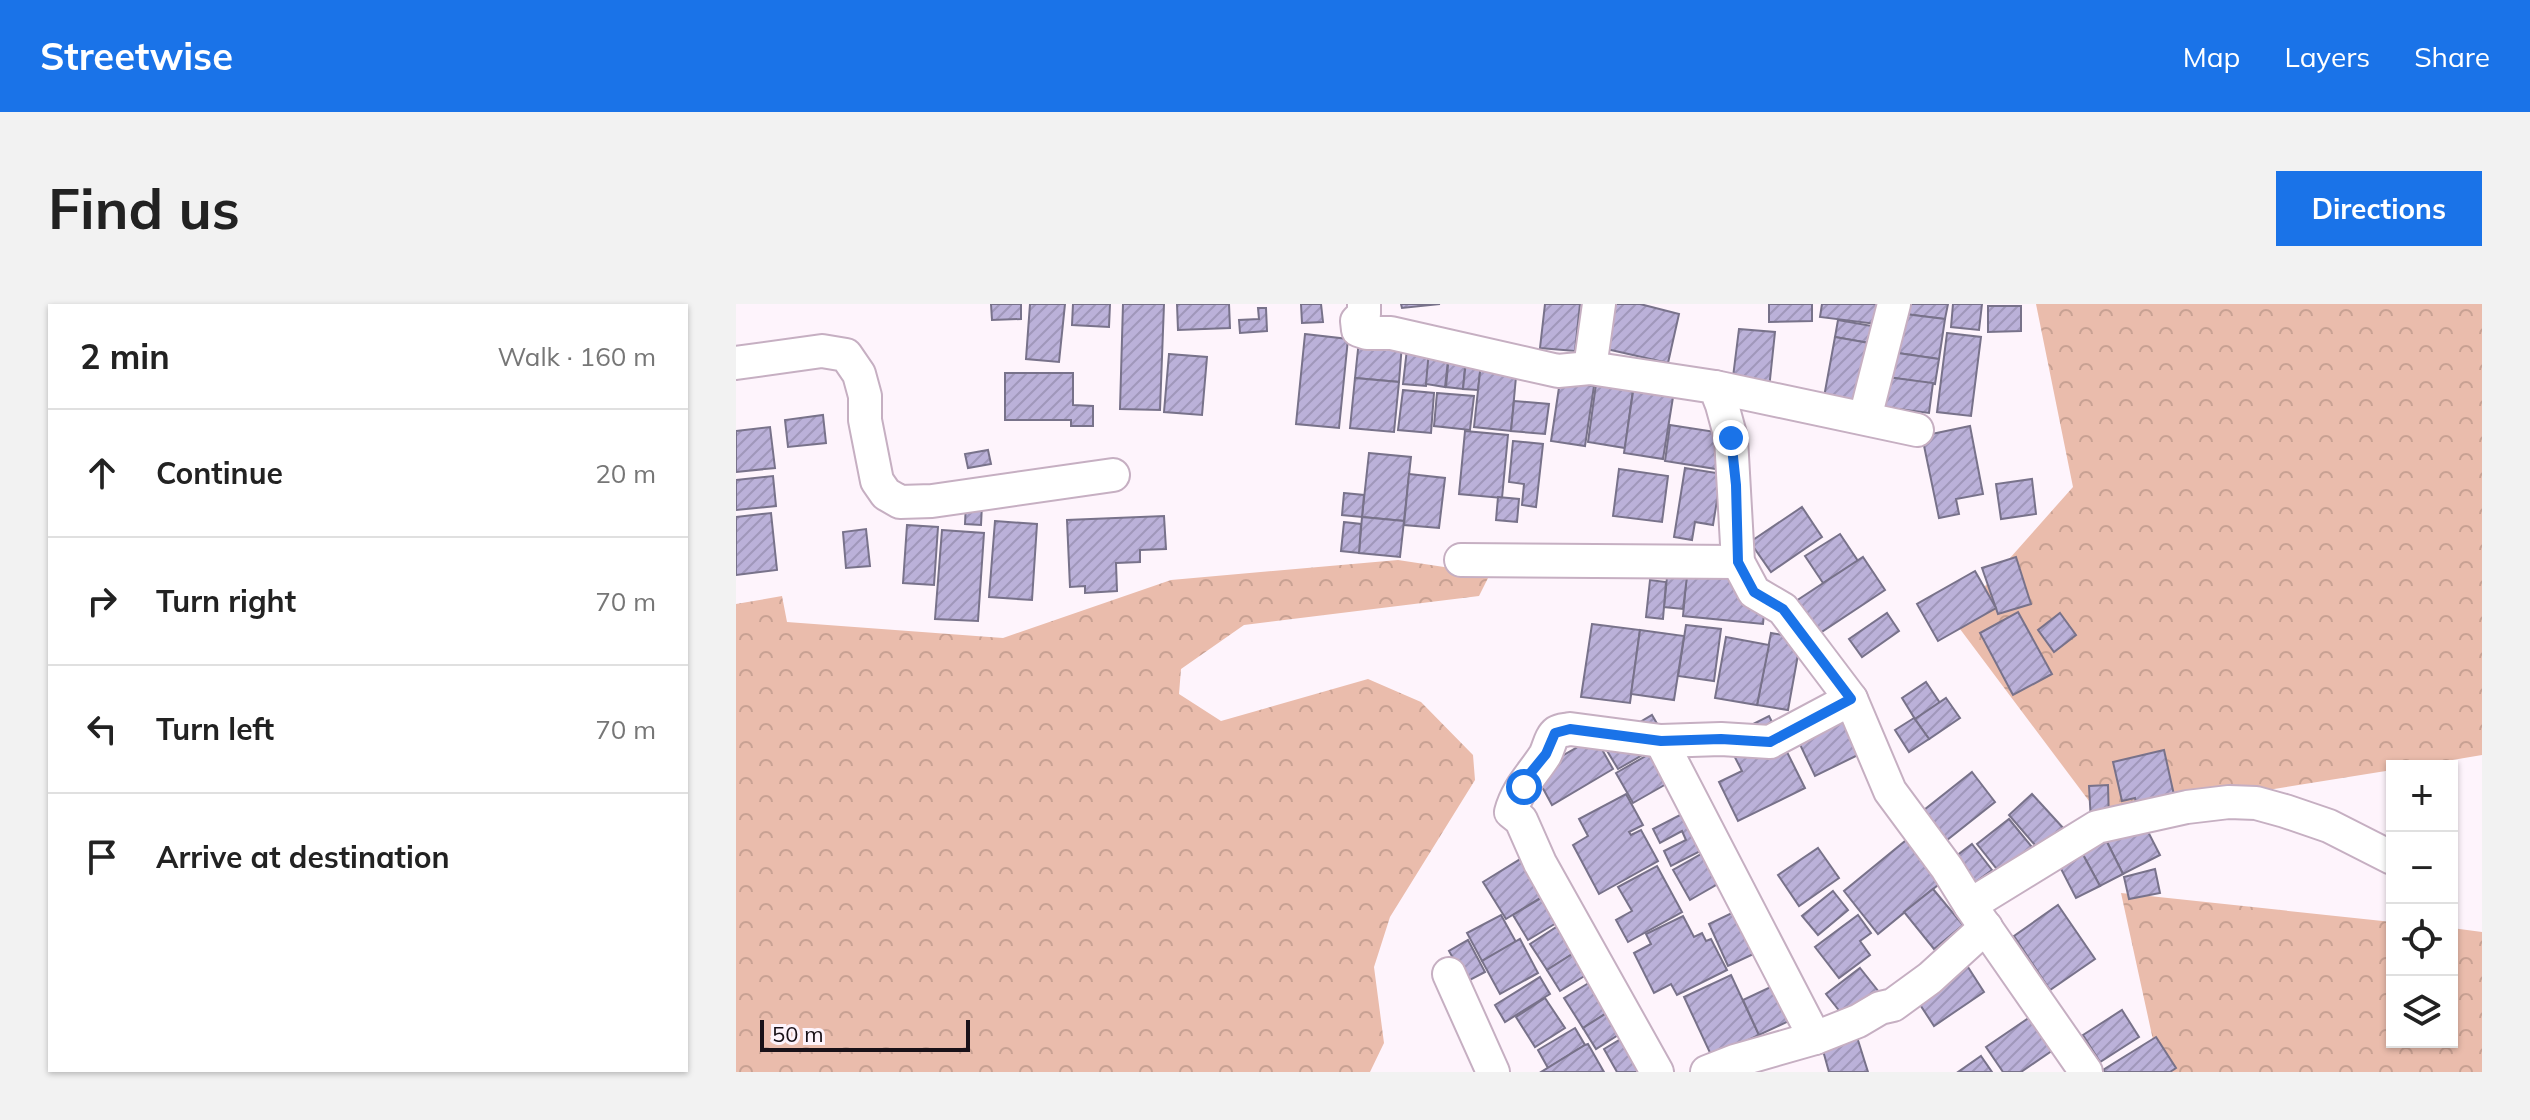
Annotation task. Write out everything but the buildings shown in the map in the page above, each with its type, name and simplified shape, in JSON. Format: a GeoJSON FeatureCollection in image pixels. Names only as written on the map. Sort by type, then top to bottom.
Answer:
{"type":"FeatureCollection","features":[{"type":"Feature","properties":{"kind":"street"},"geometry":{"type":"LineString","coordinates":[[1364,304],[1364,314],[1357,321],[1358,330],[1363,332],[1391,333],[1558,371],[1590,368],[1715,387],[1917,430]]}},
{"type":"Feature","properties":{"kind":"street"},"geometry":{"type":"LineString","coordinates":[[1590,368],[1599,304]]}},
{"type":"Feature","properties":{"kind":"street"},"geometry":{"type":"LineString","coordinates":[[1865,418],[1894,304]]}},
{"type":"Feature","properties":{"kind":"street"},"geometry":{"type":"LineString","coordinates":[[736,363],[822,351],[846,355],[859,374],[865,396],[865,420],[877,481],[886,494],[900,502],[932,501],[1113,475]]}},
{"type":"Feature","properties":{"kind":"street"},"geometry":{"type":"LineString","coordinates":[[1715,387],[1731,438],[1738,562],[1754,592],[1783,609],[1851,699],[1890,791],[1947,868],[2086,1072]]}},
{"type":"Feature","properties":{"kind":"street"},"geometry":{"type":"LineString","coordinates":[[1461,560],[1738,562]]}},
{"type":"Feature","properties":{"kind":"street"},"geometry":{"type":"LineString","coordinates":[[1657,1072],[1540,863],[1521,820],[1511,812],[1528,776],[1559,731],[1570,729],[1661,741],[1721,739],[1770,742],[1851,699]]}},
{"type":"Feature","properties":{"kind":"street"},"geometry":{"type":"LineString","coordinates":[[1661,741],[1815,1038]]}},
{"type":"Feature","properties":{"kind":"street"},"geometry":{"type":"LineString","coordinates":[[1707,1072],[1815,1038],[1893,1005],[1930,978],[1978,916],[2097,827],[2187,807],[2229,802],[2256,803],[2329,826],[2386,855]]}},
{"type":"Feature","properties":{"kind":"street"},"geometry":{"type":"LineString","coordinates":[[1449,974],[1493,1072]]}},
{"type":"Feature","properties":{"kind":"green space"},"geometry":{"type":"Polygon","coordinates":[[[2036,304],[2482,304],[2482,755],[2452,760],[2386,760],[2386,771],[2101,817],[1954,621],[2073,487],[2036,304]]]}},
{"type":"Feature","properties":{"kind":"green space"},"geometry":{"type":"Polygon","coordinates":[[[1398,560],[1490,574],[1479,596],[1244,625],[1181,669],[1179,694],[1221,721],[1368,679],[1421,702],[1473,755],[1475,780],[1390,917],[1374,967],[1384,1043],[1370,1072],[736,1072],[736,604],[782,596],[787,622],[1003,638],[1171,580],[1398,560]]]}},
{"type":"Feature","properties":{"kind":"green space"},"geometry":{"type":"Polygon","coordinates":[[[2121,893],[2386,921],[2386,1048],[2458,1048],[2458,929],[2482,932],[2482,1072],[2160,1072],[2121,893]]]}},
{"type":"Feature","properties":{"kind":"route"},"geometry":{"type":"LineString","coordinates":[[1524,787],[1528,776],[1559,731],[1570,729],[1661,741],[1721,739],[1770,742],[1851,699],[1783,609],[1754,592],[1738,562],[1731,438]]}}]}
